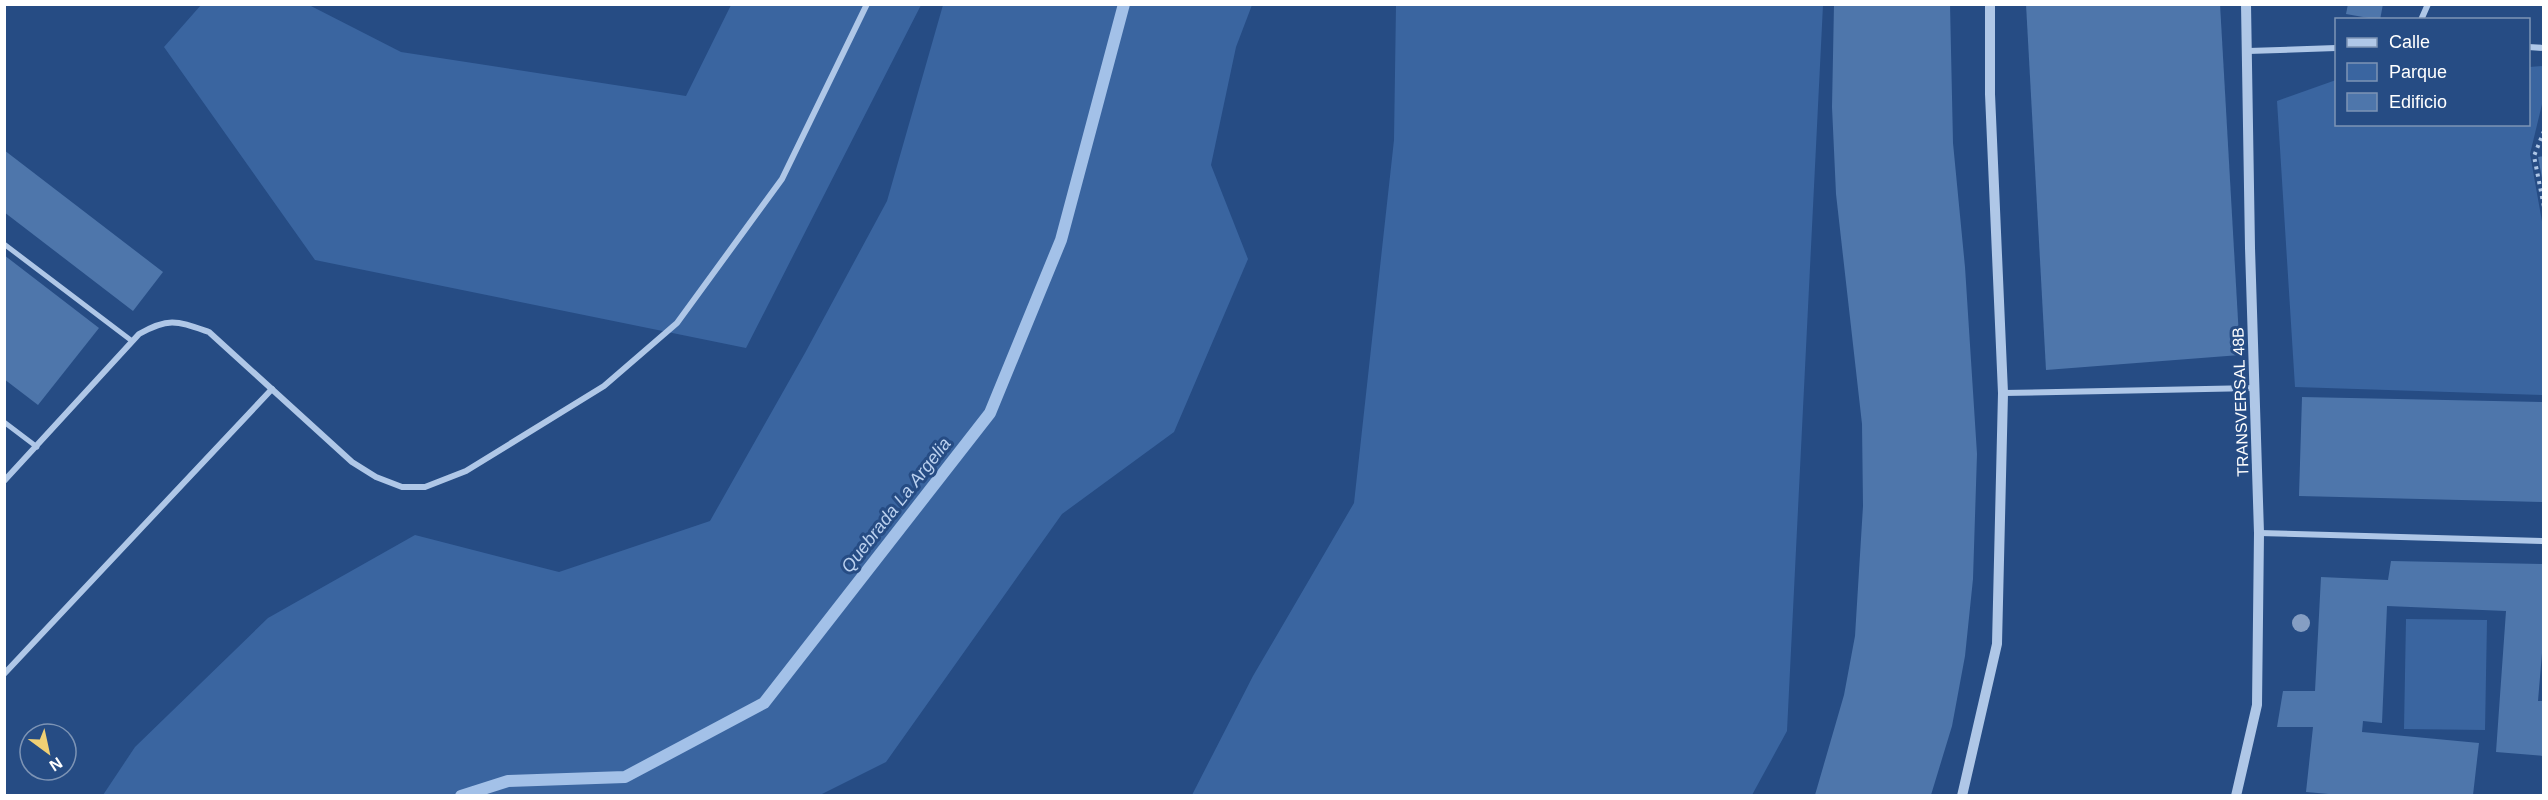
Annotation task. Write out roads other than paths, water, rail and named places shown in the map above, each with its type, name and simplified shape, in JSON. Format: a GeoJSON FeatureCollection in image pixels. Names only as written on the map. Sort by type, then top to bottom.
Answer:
{"type":"FeatureCollection","features":[{"type":"Feature","properties":{"kind":"street"},"geometry":{"type":"LineString","coordinates":[[4,481],[139,334],[159,323],[180,322],[209,332],[352,462],[376,477],[402,487],[425,487],[466,471],[604,386],[677,323],[782,179],[867,4]]}},
{"type":"Feature","properties":{"kind":"street"},"geometry":{"type":"LineString","coordinates":[[1962,795],[1997,644],[2003,393],[1990,94],[1989,4]]}},
{"type":"Feature","properties":{"kind":"street","name":"TRANSVERSAL 48B"},"geometry":{"type":"LineString","coordinates":[[2236,795],[2257,705],[2259,533],[2246,4]]}},
{"type":"Feature","properties":{"kind":"street"},"geometry":{"type":"LineString","coordinates":[[2422,18],[2428,4]]}},
{"type":"Feature","properties":{"kind":"street"},"geometry":{"type":"LineString","coordinates":[[2248,51],[2335,48]]}},
{"type":"Feature","properties":{"kind":"street"},"geometry":{"type":"LineString","coordinates":[[4,244],[132,341]]}},
{"type":"Feature","properties":{"kind":"street"},"geometry":{"type":"LineString","coordinates":[[2003,393],[2255,388]]}},
{"type":"Feature","properties":{"kind":"street"},"geometry":{"type":"LineString","coordinates":[[4,674],[272,389]]}},
{"type":"Feature","properties":{"kind":"street"},"geometry":{"type":"LineString","coordinates":[[4,422],[37,447]]}},
{"type":"Feature","properties":{"kind":"street"},"geometry":{"type":"LineString","coordinates":[[2259,533],[2544,541]]}},
{"type":"Feature","properties":{"kind":"waterway","name":"Quebrada La Argelia"},"geometry":{"type":"LineString","coordinates":[[461,796],[508,781],[625,777],[764,703],[990,413],[1061,240],[1124,4]]}}]}
